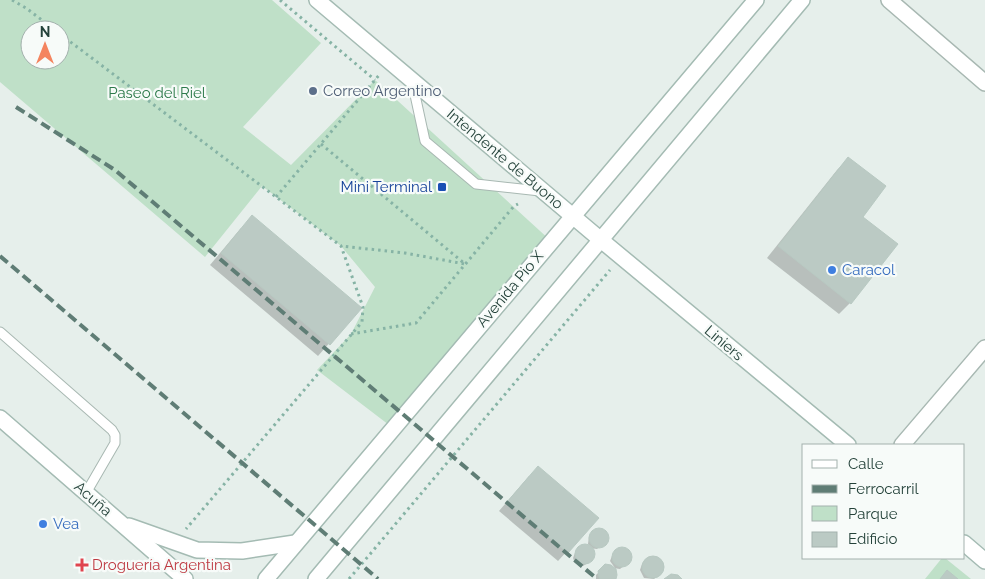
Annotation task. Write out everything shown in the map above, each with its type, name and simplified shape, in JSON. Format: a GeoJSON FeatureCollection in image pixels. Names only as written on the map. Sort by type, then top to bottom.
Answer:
{"type":"FeatureCollection","features":[{"type":"Feature","properties":{"kind":"main road","name":"Intendente de Buono"},"geometry":{"type":"LineString","coordinates":[[317,0],[601,240]]}},
{"type":"Feature","properties":{"kind":"main road","name":"Avenida Pio X"},"geometry":{"type":"LineString","coordinates":[[266,579],[756,0]]}},
{"type":"Feature","properties":{"kind":"main road"},"geometry":{"type":"LineString","coordinates":[[316,579],[328,572],[601,240],[802,0]]}},
{"type":"Feature","properties":{"kind":"main road"},"geometry":{"type":"LineString","coordinates":[[889,0],[985,83]]}},
{"type":"Feature","properties":{"kind":"main road","name":"Liniers"},"geometry":{"type":"LineString","coordinates":[[601,240],[847,444]]}},
{"type":"Feature","properties":{"kind":"main road"},"geometry":{"type":"LineString","coordinates":[[903,444],[985,348]]}},
{"type":"Feature","properties":{"kind":"main road","name":"Acuña"},"geometry":{"type":"LineString","coordinates":[[0,418],[185,579]]}},
{"type":"Feature","properties":{"kind":"main road"},"geometry":{"type":"LineString","coordinates":[[121,523],[197,550],[242,551],[295,543]]}},
{"type":"Feature","properties":{"kind":"main road"},"geometry":{"type":"LineString","coordinates":[[965,544],[985,561]]}},
{"type":"Feature","properties":{"kind":"lane"},"geometry":{"type":"LineString","coordinates":[[412,81],[425,140],[476,184],[543,191]]}},
{"type":"Feature","properties":{"kind":"lane"},"geometry":{"type":"LineString","coordinates":[[0,332],[112,430],[115,435],[115,443],[86,493]]}},
{"type":"Feature","properties":{"kind":"path"},"geometry":{"type":"LineString","coordinates":[[12,0],[42,20]]}},
{"type":"Feature","properties":{"kind":"path"},"geometry":{"type":"LineString","coordinates":[[280,0],[375,80]]}},
{"type":"Feature","properties":{"kind":"path"},"geometry":{"type":"LineString","coordinates":[[70,42],[341,246],[405,253],[465,264]]}},
{"type":"Feature","properties":{"kind":"path"},"geometry":{"type":"LineString","coordinates":[[276,197],[390,62]]}},
{"type":"Feature","properties":{"kind":"path"},"geometry":{"type":"LineString","coordinates":[[321,144],[465,264]]}},
{"type":"Feature","properties":{"kind":"path"},"geometry":{"type":"LineString","coordinates":[[351,334],[416,323],[514,206],[543,191]]}},
{"type":"Feature","properties":{"kind":"path"},"geometry":{"type":"LineString","coordinates":[[175,542],[362,322],[364,306],[341,246]]}},
{"type":"Feature","properties":{"kind":"path"},"geometry":{"type":"LineString","coordinates":[[349,579],[621,257]]}},
{"type":"Feature","properties":{"kind":"green space","name":"Paseo del Riel"},"geometry":{"type":"Polygon","coordinates":[[[0,0],[272,0],[321,43],[243,127],[291,165],[375,80],[551,241],[393,428],[317,370],[351,334],[375,287],[341,246],[262,186],[205,257],[0,82],[0,0]]]}},
{"type":"Feature","properties":{"kind":"green space"},"geometry":{"type":"Polygon","coordinates":[[[941,559],[946,559],[971,579],[925,579],[941,559]]]}},
{"type":"Feature","properties":{"kind":"building"},"geometry":{"type":"Polygon","coordinates":[[[848,157],[886,186],[863,217],[898,244],[851,304],[778,246],[848,157]]]}},
{"type":"Feature","properties":{"kind":"building"},"geometry":{"type":"Polygon","coordinates":[[[252,215],[362,308],[330,345],[221,253],[252,215]]]}},
{"type":"Feature","properties":{"kind":"building"},"geometry":{"type":"Polygon","coordinates":[[[538,466],[599,518],[568,553],[507,502],[538,466]]]}},
{"type":"Feature","properties":{"kind":"building"},"geometry":{"type":"Polygon","coordinates":[[[599,528],[606,531],[609,538],[606,545],[599,548],[592,545],[589,538],[592,531],[599,528]]]}},
{"type":"Feature","properties":{"kind":"building"},"geometry":{"type":"Polygon","coordinates":[[[585,544],[592,547],[595,554],[592,561],[585,564],[578,561],[575,554],[578,547],[585,544]]]}},
{"type":"Feature","properties":{"kind":"building"},"geometry":{"type":"Polygon","coordinates":[[[622,547],[629,550],[632,557],[629,564],[622,567],[615,564],[612,557],[615,550],[622,547]]]}},
{"type":"Feature","properties":{"kind":"building"},"geometry":{"type":"Polygon","coordinates":[[[653,556],[661,559],[664,567],[661,575],[653,578],[645,575],[642,567],[645,559],[653,556]]]}},
{"type":"Feature","properties":{"kind":"building"},"geometry":{"type":"Polygon","coordinates":[[[605,564],[611,565],[616,569],[616,579],[600,579],[598,571],[605,564]]]}},
{"type":"Feature","properties":{"kind":"building"},"geometry":{"type":"Polygon","coordinates":[[[947,570],[958,579],[940,579],[947,570]]]}},
{"type":"Feature","properties":{"kind":"building"},"geometry":{"type":"Polygon","coordinates":[[[671,574],[678,575],[682,579],[664,579],[671,574]]]}},
{"type":"Feature","properties":{"kind":"railway"},"geometry":{"type":"LineString","coordinates":[[16,107],[115,170],[597,579]]}},
{"type":"Feature","properties":{"kind":"railway"},"geometry":{"type":"LineString","coordinates":[[0,256],[378,579]]}},
{"type":"Feature","properties":{"kind":"place","name":"Correo Argentino"},"geometry":{"type":"Point","coordinates":[313,91]}},
{"type":"Feature","properties":{"kind":"place","name":"Mini Terminal"},"geometry":{"type":"Point","coordinates":[442,187]}},
{"type":"Feature","properties":{"kind":"place","name":"Caracol"},"geometry":{"type":"Point","coordinates":[832,270]}},
{"type":"Feature","properties":{"kind":"place","name":"Vea"},"geometry":{"type":"Point","coordinates":[43,524]}},
{"type":"Feature","properties":{"kind":"place","name":"Droguería Argentina"},"geometry":{"type":"Point","coordinates":[82,565]}}]}
